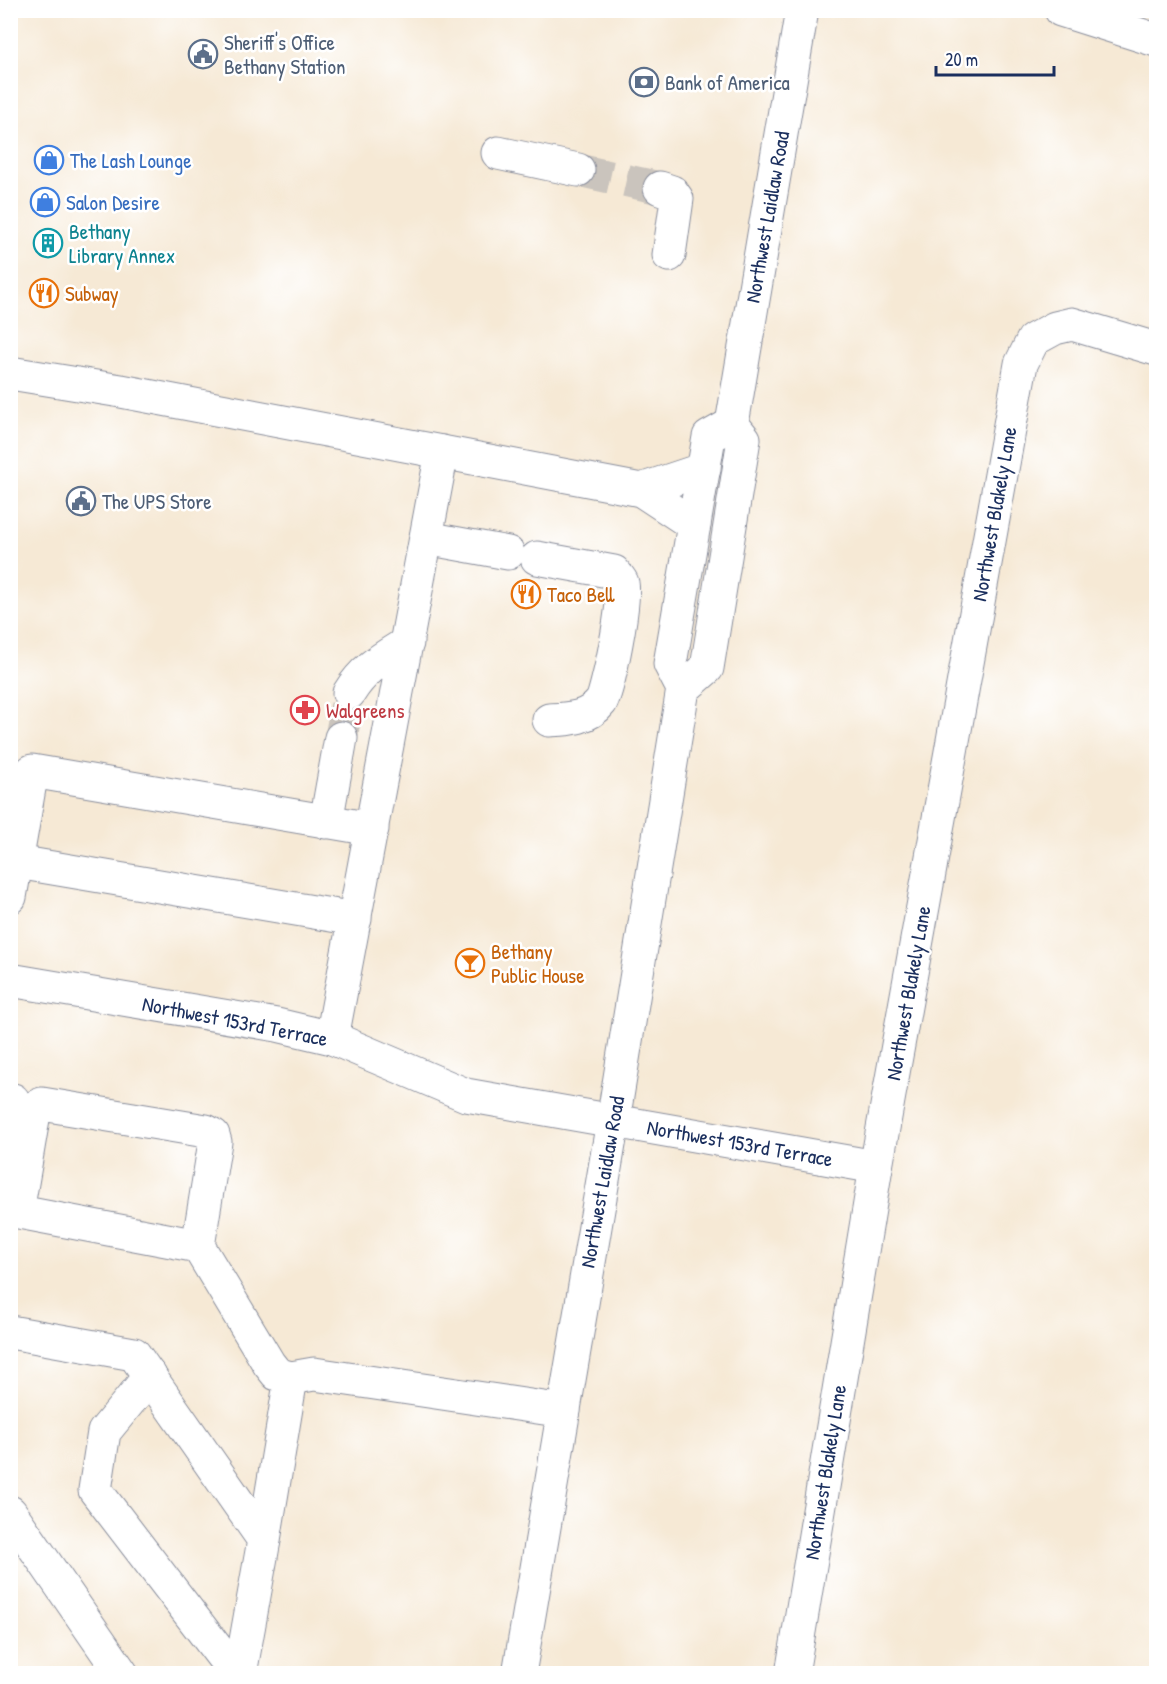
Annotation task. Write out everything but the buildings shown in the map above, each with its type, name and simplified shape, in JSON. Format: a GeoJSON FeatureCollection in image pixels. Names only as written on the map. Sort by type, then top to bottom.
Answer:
{"type":"FeatureCollection","features":[{"type":"Feature","properties":{"kind":"street","name":"Northwest Laidlaw Road"},"geometry":{"type":"LineString","coordinates":[[732,424],[802,10]]}},
{"type":"Feature","properties":{"kind":"street"},"geometry":{"type":"LineString","coordinates":[[1061,10],[1156,40]]}},
{"type":"Feature","properties":{"kind":"street"},"geometry":{"type":"LineString","coordinates":[[498,153],[578,170]]}},
{"type":"Feature","properties":{"kind":"street"},"geometry":{"type":"LineString","coordinates":[[660,188],[672,192],[677,199],[669,255]]}},
{"type":"Feature","properties":{"kind":"street","name":"Northwest Blakely Lane"},"geometry":{"type":"LineString","coordinates":[[792,1674],[876,1167],[1021,364],[1033,340],[1055,328],[1072,324],[1156,349]]}},
{"type":"Feature","properties":{"kind":"street"},"geometry":{"type":"LineString","coordinates":[[10,373],[121,391],[641,490],[694,525]]}},
{"type":"Feature","properties":{"kind":"street"},"geometry":{"type":"LineString","coordinates":[[732,424],[744,439],[707,668],[683,689],[670,664],[709,436],[732,424]]}},
{"type":"Feature","properties":{"kind":"street"},"geometry":{"type":"LineString","coordinates":[[332,1038],[442,452]]}},
{"type":"Feature","properties":{"kind":"street"},"geometry":{"type":"LineString","coordinates":[[641,490],[704,469]]}},
{"type":"Feature","properties":{"kind":"street"},"geometry":{"type":"LineString","coordinates":[[426,538],[614,572],[622,583],[623,599],[608,682],[601,702],[589,713],[575,718],[549,720]]}},
{"type":"Feature","properties":{"kind":"street"},"geometry":{"type":"LineString","coordinates":[[349,693],[358,677],[372,665],[407,643]]}},
{"type":"Feature","properties":{"kind":"street","name":"Northwest Laidlaw Road"},"geometry":{"type":"LineString","coordinates":[[519,1674],[683,689]]}},
{"type":"Feature","properties":{"kind":"street"},"geometry":{"type":"LineString","coordinates":[[326,822],[341,738]]}},
{"type":"Feature","properties":{"kind":"street"},"geometry":{"type":"LineString","coordinates":[[10,897],[32,771],[372,829]]}},
{"type":"Feature","properties":{"kind":"street"},"geometry":{"type":"LineString","coordinates":[[17,862],[355,919]]}},
{"type":"Feature","properties":{"kind":"street","name":"Northwest 153rd Terrace"},"geometry":{"type":"LineString","coordinates":[[10,980],[277,1025],[332,1038],[466,1095],[876,1167]]}},
{"type":"Feature","properties":{"kind":"street"},"geometry":{"type":"LineString","coordinates":[[198,1246],[20,1212],[18,1206],[35,1107],[42,1104],[206,1131],[213,1135],[215,1142],[198,1246],[277,1374],[291,1378],[314,1374],[564,1411]]}},
{"type":"Feature","properties":{"kind":"street"},"geometry":{"type":"LineString","coordinates":[[10,1332],[134,1354],[264,1540]]}},
{"type":"Feature","properties":{"kind":"street"},"geometry":{"type":"LineString","coordinates":[[150,1376],[104,1432],[95,1490],[238,1674]]}},
{"type":"Feature","properties":{"kind":"street"},"geometry":{"type":"LineString","coordinates":[[238,1674],[264,1540],[291,1378]]}},
{"type":"Feature","properties":{"kind":"street"},"geometry":{"type":"LineString","coordinates":[[10,1512],[122,1674]]}},
{"type":"Feature","properties":{"kind":"tunnel"},"geometry":{"type":"LineString","coordinates":[[578,170],[660,188]]}},
{"type":"Feature","properties":{"kind":"tunnel"},"geometry":{"type":"LineString","coordinates":[[341,738],[349,693]]}},
{"type":"Feature","properties":{"kind":"place","name":"Sheriff's Office Bethany Station"},"geometry":{"type":"Point","coordinates":[203,54]}},
{"type":"Feature","properties":{"kind":"place","name":"Bank of America"},"geometry":{"type":"Point","coordinates":[644,82]}},
{"type":"Feature","properties":{"kind":"place","name":"The Lash Lounge"},"geometry":{"type":"Point","coordinates":[49,160]}},
{"type":"Feature","properties":{"kind":"place","name":"Salon Desire"},"geometry":{"type":"Point","coordinates":[45,202]}},
{"type":"Feature","properties":{"kind":"place","name":"Bethany Library Annex"},"geometry":{"type":"Point","coordinates":[48,243]}},
{"type":"Feature","properties":{"kind":"place","name":"Subway"},"geometry":{"type":"Point","coordinates":[44,293]}},
{"type":"Feature","properties":{"kind":"place","name":"The UPS Store"},"geometry":{"type":"Point","coordinates":[81,501]}},
{"type":"Feature","properties":{"kind":"place","name":"Taco Bell"},"geometry":{"type":"Point","coordinates":[526,594]}},
{"type":"Feature","properties":{"kind":"place","name":"Walgreens"},"geometry":{"type":"Point","coordinates":[305,710]}},
{"type":"Feature","properties":{"kind":"place","name":"Bethany Public House"},"geometry":{"type":"Point","coordinates":[470,963]}}]}
